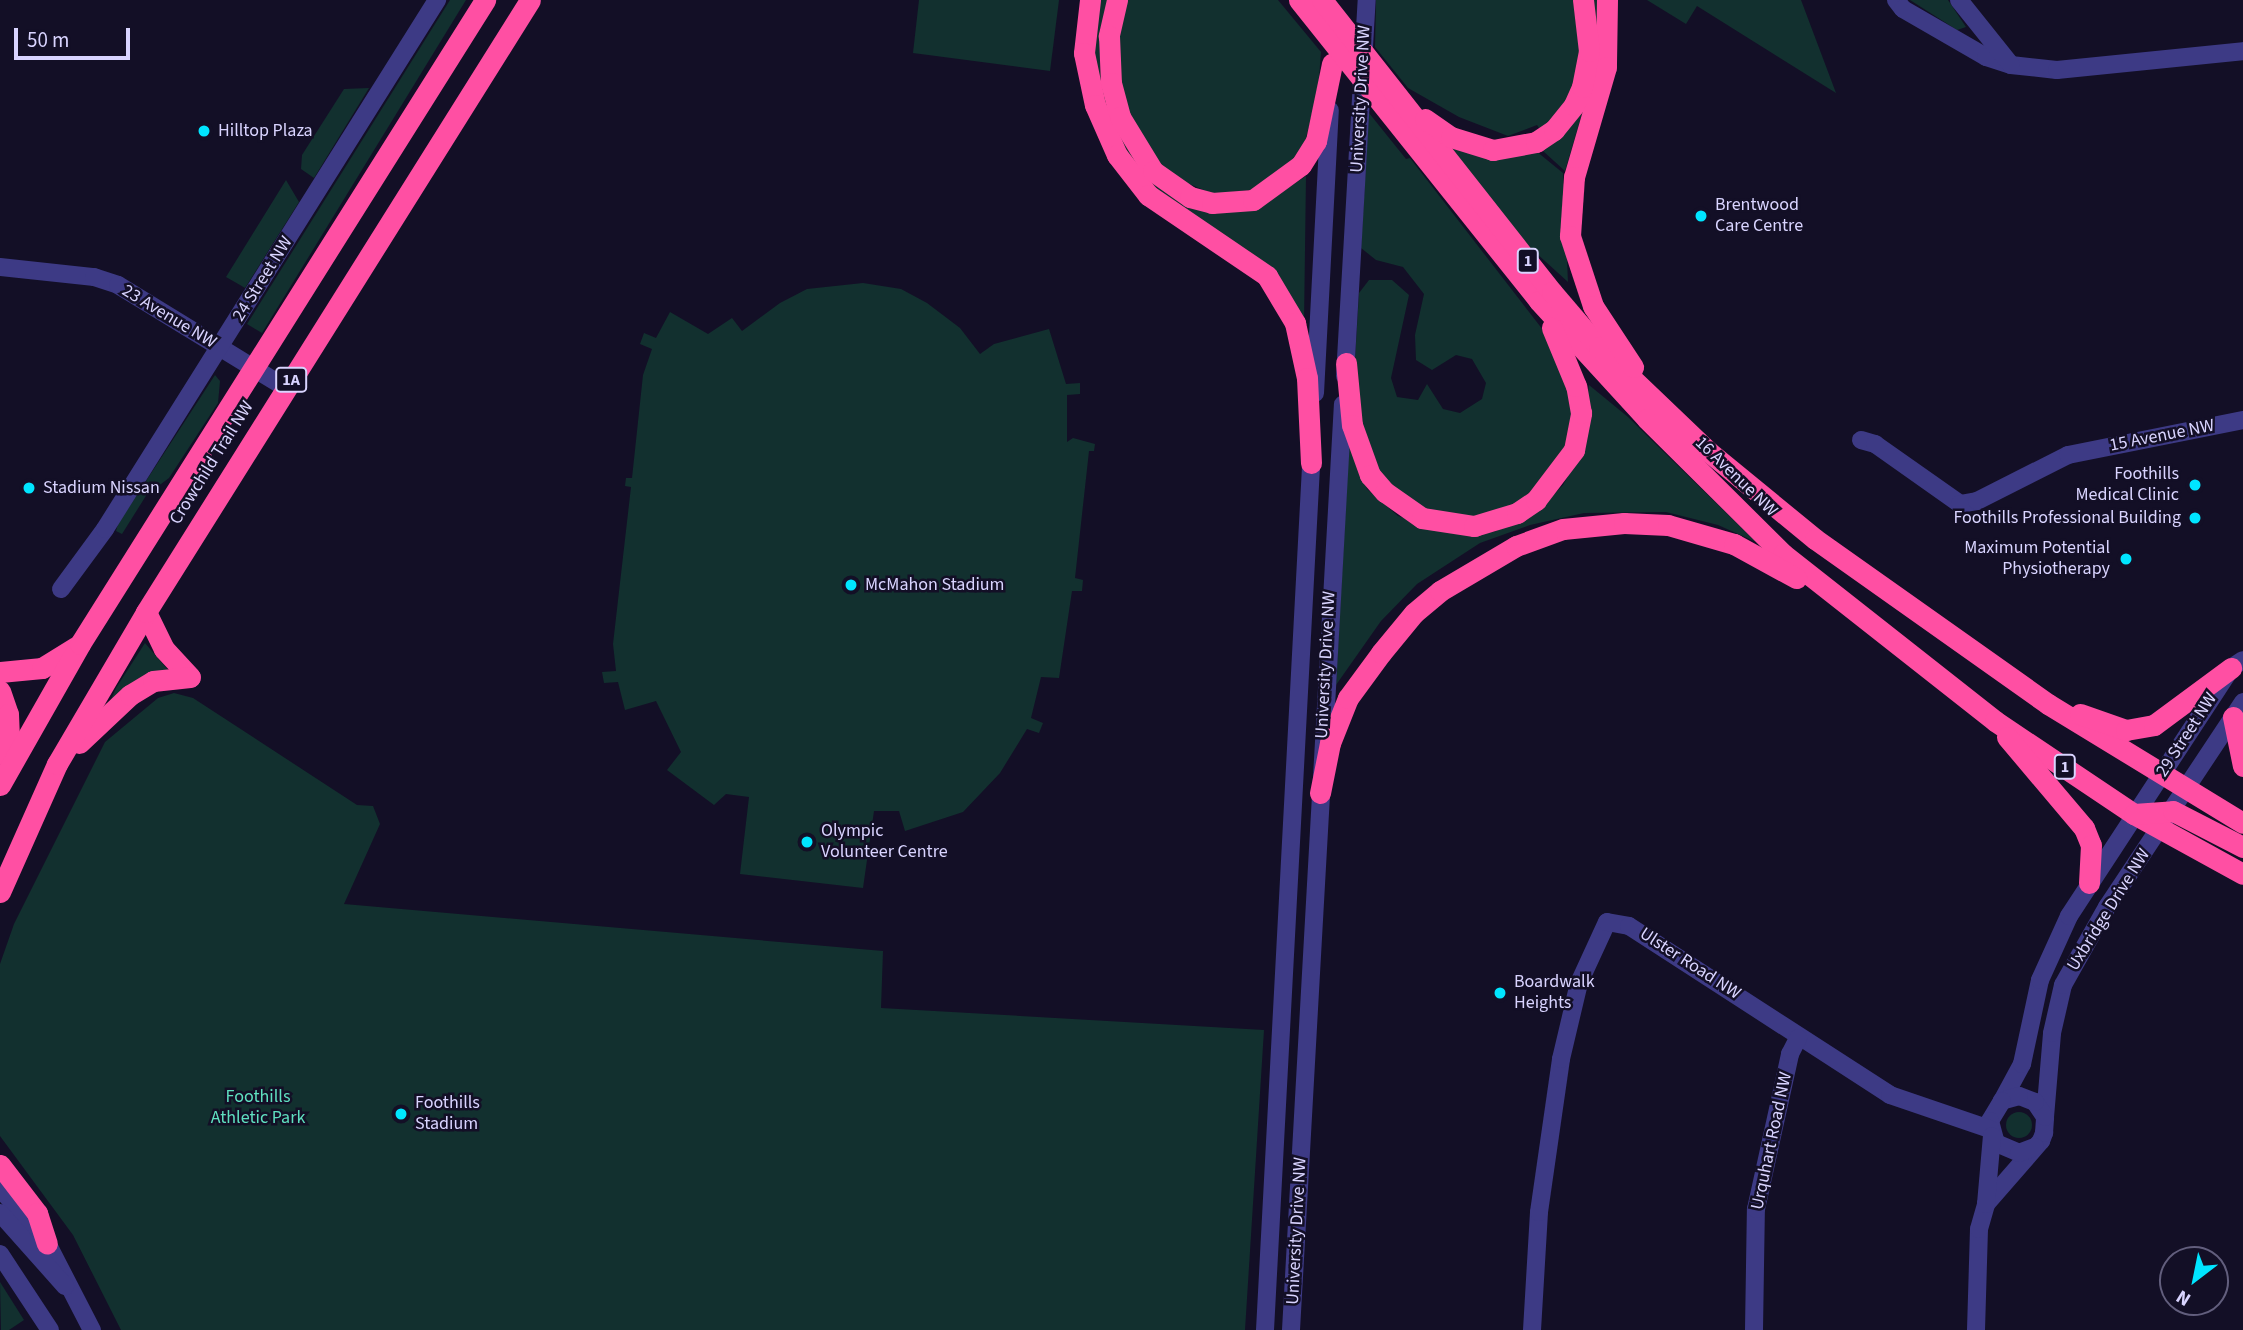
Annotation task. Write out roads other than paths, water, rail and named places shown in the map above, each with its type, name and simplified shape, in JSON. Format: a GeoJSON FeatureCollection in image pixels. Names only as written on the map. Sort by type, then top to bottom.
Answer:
{"type":"FeatureCollection","features":[{"type":"Feature","properties":{"kind":"highway","name":"Crowchild Trail NW"},"geometry":{"type":"LineString","coordinates":[[0,785],[80,644],[485,0]]}},
{"type":"Feature","properties":{"kind":"highway","name":"Crowchild Trail NW"},"geometry":{"type":"LineString","coordinates":[[0,892],[57,764],[146,612],[530,0]]}},
{"type":"Feature","properties":{"kind":"highway"},"geometry":{"type":"LineString","coordinates":[[1090,0],[1084,54],[1095,105],[1117,155],[1148,195],[1267,276],[1295,323],[1307,378],[1311,463]]}},
{"type":"Feature","properties":{"kind":"highway"},"geometry":{"type":"LineString","coordinates":[[1117,0],[1109,36],[1111,83],[1120,117],[1153,171],[1190,198],[1212,203],[1253,201],[1301,165],[1316,141],[1332,64]]}},
{"type":"Feature","properties":{"kind":"highway","name":"16 Avenue NW"},"geometry":{"type":"LineString","coordinates":[[1299,0],[1539,301],[1682,456],[1826,592],[1995,721],[2134,814],[2243,874]]}},
{"type":"Feature","properties":{"kind":"highway","name":"16 Avenue NW"},"geometry":{"type":"LineString","coordinates":[[1322,0],[1552,292],[1660,406],[1815,539],[2048,704],[2161,776],[2243,823]]}},
{"type":"Feature","properties":{"kind":"highway"},"geometry":{"type":"LineString","coordinates":[[1406,107],[1471,146],[1514,149],[1536,142],[1564,120],[1582,87],[1588,51],[1583,0]]}},
{"type":"Feature","properties":{"kind":"highway"},"geometry":{"type":"LineString","coordinates":[[1607,0],[1606,67],[1574,177],[1570,236],[1593,306],[1660,406]]}},
{"type":"Feature","properties":{"kind":"highway"},"geometry":{"type":"LineString","coordinates":[[1346,363],[1358,450],[1385,492],[1422,518],[1474,526],[1497,521],[1536,500],[1554,481],[1574,450],[1580,428],[1570,364],[1539,301]]}},
{"type":"Feature","properties":{"kind":"highway"},"geometry":{"type":"LineString","coordinates":[[1320,793],[1330,743],[1348,698],[1381,653],[1414,613],[1440,591],[1516,546],[1573,528],[1668,525],[1734,544],[1826,592]]}},
{"type":"Feature","properties":{"kind":"highway"},"geometry":{"type":"LineString","coordinates":[[57,764],[130,695],[153,681],[190,677],[163,649],[146,612]]}},
{"type":"Feature","properties":{"kind":"highway"},"geometry":{"type":"LineString","coordinates":[[0,672],[43,668],[80,644]]}},
{"type":"Feature","properties":{"kind":"highway"},"geometry":{"type":"LineString","coordinates":[[2048,704],[2126,730],[2142,729],[2170,715],[2237,664]]}},
{"type":"Feature","properties":{"kind":"highway"},"geometry":{"type":"LineString","coordinates":[[0,691],[8,714],[10,765]]}},
{"type":"Feature","properties":{"kind":"highway"},"geometry":{"type":"LineString","coordinates":[[2238,710],[2243,766]]}},
{"type":"Feature","properties":{"kind":"highway"},"geometry":{"type":"LineString","coordinates":[[1995,721],[2084,828],[2091,845],[2089,883]]}},
{"type":"Feature","properties":{"kind":"highway"},"geometry":{"type":"LineString","coordinates":[[2134,814],[2173,811],[2243,847]]}},
{"type":"Feature","properties":{"kind":"highway"},"geometry":{"type":"LineString","coordinates":[[0,1165],[37,1213],[47,1243]]}},
{"type":"Feature","properties":{"kind":"street","name":"24 Street NW"},"geometry":{"type":"LineString","coordinates":[[61,589],[105,529],[437,0]]}},
{"type":"Feature","properties":{"kind":"street","name":"University Drive NW"},"geometry":{"type":"LineString","coordinates":[[1265,1330],[1336,0]]}},
{"type":"Feature","properties":{"kind":"street","name":"University Drive NW"},"geometry":{"type":"LineString","coordinates":[[1291,1330],[1367,0]]}},
{"type":"Feature","properties":{"kind":"street"},"geometry":{"type":"LineString","coordinates":[[1896,0],[1903,9],[1986,57],[2011,65],[2057,70],[2243,51]]}},
{"type":"Feature","properties":{"kind":"street"},"geometry":{"type":"LineString","coordinates":[[1959,0],[2011,65]]}},
{"type":"Feature","properties":{"kind":"street","name":"23 Avenue NW"},"geometry":{"type":"LineString","coordinates":[[0,267],[94,277],[118,285],[286,388]]}},
{"type":"Feature","properties":{"kind":"street","name":"15 Avenue NW"},"geometry":{"type":"LineString","coordinates":[[1861,440],[1875,443],[1960,504],[1977,502],[2068,455],[2243,420]]}},
{"type":"Feature","properties":{"kind":"street","name":"29 Street NW"},"geometry":{"type":"LineString","coordinates":[[2134,814],[2237,664]]}},
{"type":"Feature","properties":{"kind":"street","name":"29 Street NW"},"geometry":{"type":"LineString","coordinates":[[2160,830],[2238,710]]}},
{"type":"Feature","properties":{"kind":"street","name":"Uxbridge Drive NW"},"geometry":{"type":"LineString","coordinates":[[2002,1101],[2022,1064],[2040,980],[2055,942],[2134,814]]}},
{"type":"Feature","properties":{"kind":"street","name":"Uxbridge Drive NW"},"geometry":{"type":"LineString","coordinates":[[2045,1116],[2052,1033],[2063,985],[2107,906],[2160,830]]}},
{"type":"Feature","properties":{"kind":"street","name":"Ulster Road NW"},"geometry":{"type":"LineString","coordinates":[[1532,1330],[1539,1212],[1561,1059],[1578,982],[1607,922],[1629,926],[1798,1038],[1890,1095],[1991,1132]]}},
{"type":"Feature","properties":{"kind":"street","name":"Urquhart Road NW"},"geometry":{"type":"LineString","coordinates":[[1754,1330],[1756,1209],[1790,1054],[1798,1038]]}},
{"type":"Feature","properties":{"kind":"street"},"geometry":{"type":"LineString","coordinates":[[1976,1330],[1979,1229],[1986,1204],[1992,1113],[2002,1101],[2027,1098],[2045,1116],[2044,1133],[1986,1204]]}},
{"type":"Feature","properties":{"kind":"street"},"geometry":{"type":"LineString","coordinates":[[1991,1132],[2011,1152],[2035,1147]]}},
{"type":"Feature","properties":{"kind":"street"},"geometry":{"type":"LineString","coordinates":[[0,1188],[47,1243],[92,1330]]}},
{"type":"Feature","properties":{"kind":"street"},"geometry":{"type":"LineString","coordinates":[[0,1213],[54,1277],[73,1292]]}},
{"type":"Feature","properties":{"kind":"street"},"geometry":{"type":"LineString","coordinates":[[0,1254],[50,1330]]}},
{"type":"Feature","properties":{"kind":"place","name":"Hilltop Plaza"},"geometry":{"type":"Point","coordinates":[204,131]}},
{"type":"Feature","properties":{"kind":"place","name":"Brentwood Care Centre"},"geometry":{"type":"Point","coordinates":[1701,216]}},
{"type":"Feature","properties":{"kind":"place","name":"Foothills Medical Clinic"},"geometry":{"type":"Point","coordinates":[2195,485]}},
{"type":"Feature","properties":{"kind":"place","name":"Stadium Nissan"},"geometry":{"type":"Point","coordinates":[29,488]}},
{"type":"Feature","properties":{"kind":"place","name":"Foothills Professional Building"},"geometry":{"type":"Point","coordinates":[2195,518]}},
{"type":"Feature","properties":{"kind":"place","name":"Maximum Potential Physiotherapy"},"geometry":{"type":"Point","coordinates":[2126,559]}},
{"type":"Feature","properties":{"kind":"place","name":"McMahon Stadium"},"geometry":{"type":"Point","coordinates":[851,585]}},
{"type":"Feature","properties":{"kind":"place","name":"Olympic Volunteer Centre"},"geometry":{"type":"Point","coordinates":[807,842]}},
{"type":"Feature","properties":{"kind":"place","name":"Boardwalk Heights"},"geometry":{"type":"Point","coordinates":[1500,993]}},
{"type":"Feature","properties":{"kind":"place","name":"Foothills Stadium"},"geometry":{"type":"Point","coordinates":[401,1114]}},
{"type":"Feature","properties":{"kind":"park label","name":"Foothills Athletic Park"},"geometry":{"type":"Point","coordinates":[258,1108]}}]}
